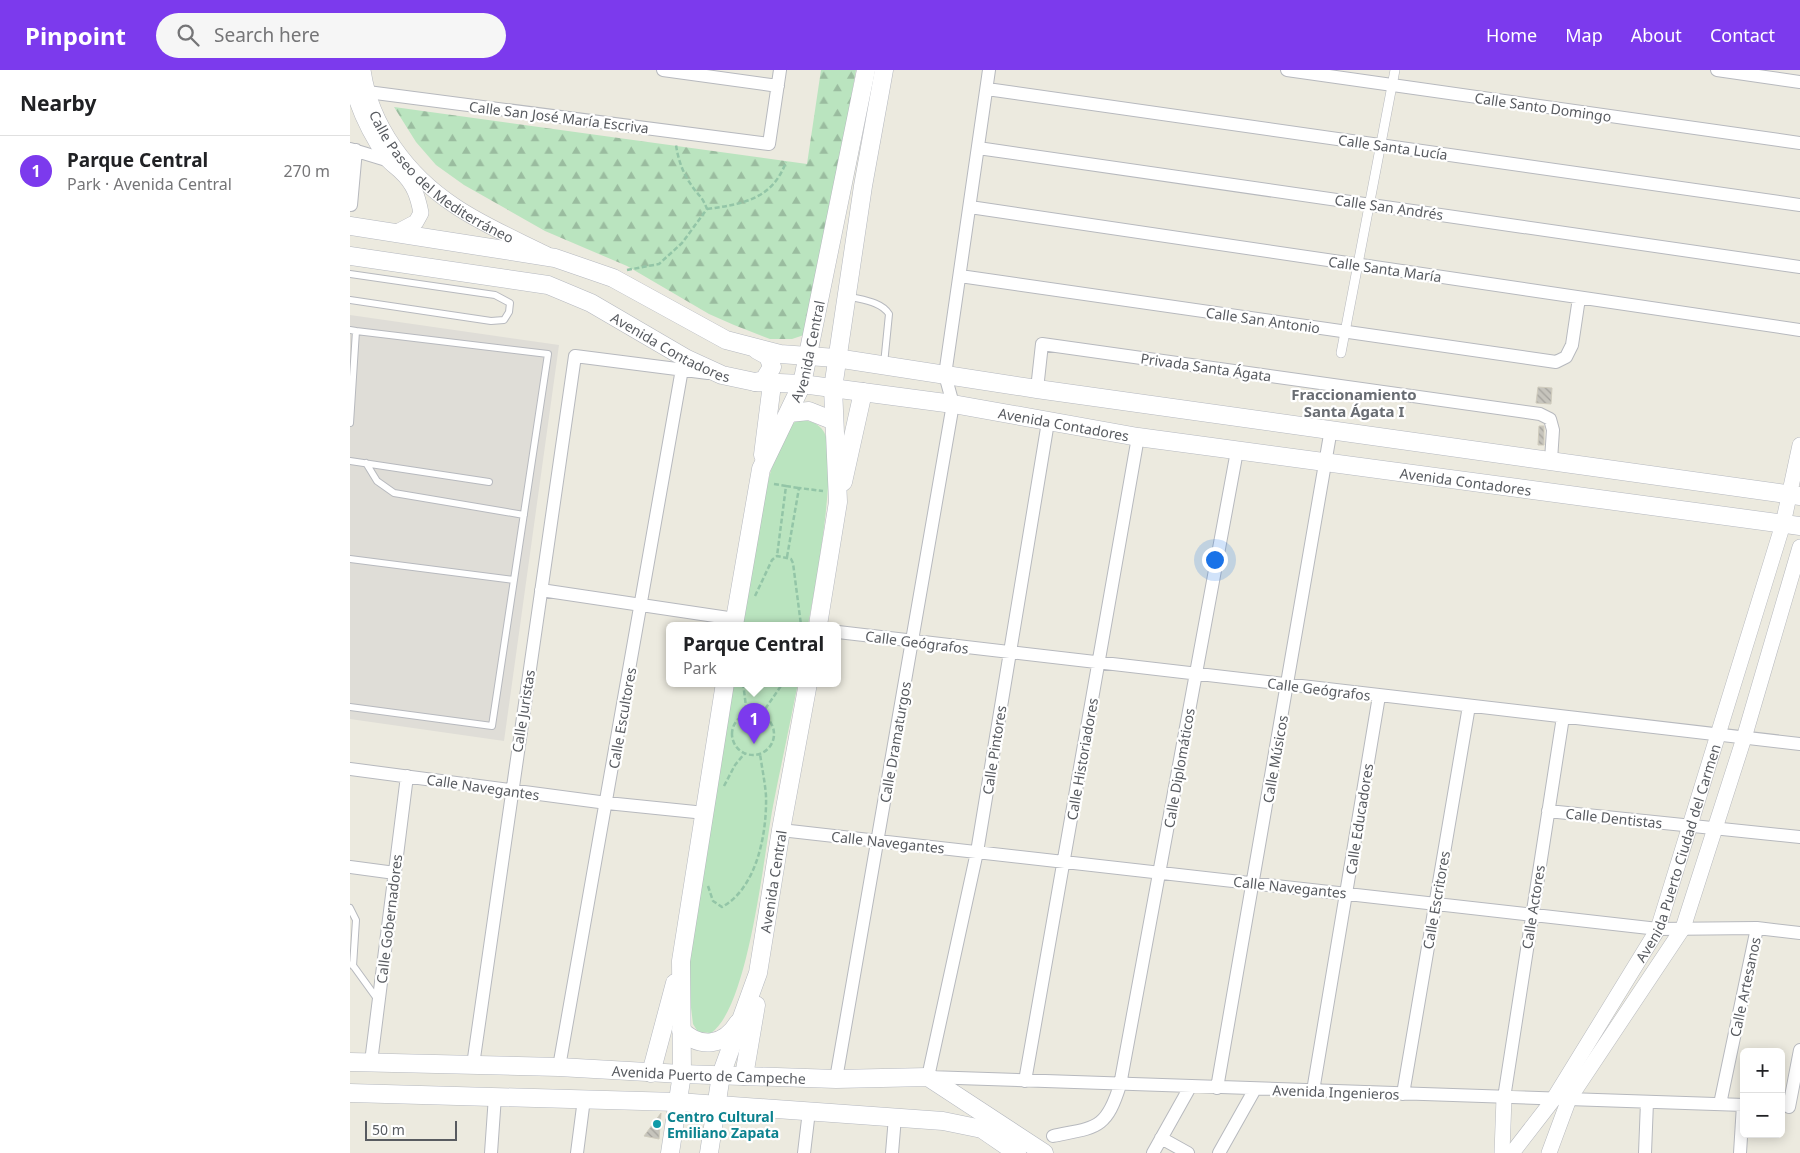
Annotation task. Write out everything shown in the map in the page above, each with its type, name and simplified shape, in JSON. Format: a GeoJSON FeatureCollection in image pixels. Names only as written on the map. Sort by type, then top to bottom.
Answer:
{"type":"FeatureCollection","features":[{"type":"Feature","properties":{"kind":"main road","name":"Avenida Central"},"geometry":{"type":"LineString","coordinates":[[735,622],[760,475],[802,384],[866,70]]}},
{"type":"Feature","properties":{"kind":"main road","name":"Avenida Central"},"geometry":{"type":"LineString","coordinates":[[818,622],[837,497],[833,388],[836,358],[884,70]]}},
{"type":"Feature","properties":{"kind":"main road"},"geometry":{"type":"LineString","coordinates":[[350,226],[552,257],[613,278],[726,340],[757,350],[808,357],[836,358],[1037,389],[1795,495]]}},
{"type":"Feature","properties":{"kind":"main road","name":"Avenida Contadores"},"geometry":{"type":"LineString","coordinates":[[350,256],[548,285],[591,303],[687,359],[722,375],[764,383],[802,384],[952,404],[1138,437],[1791,525]]}},
{"type":"Feature","properties":{"kind":"main road"},"geometry":{"type":"LineString","coordinates":[[757,350],[768,356],[772,366],[764,380],[760,475]]}},
{"type":"Feature","properties":{"kind":"main road"},"geometry":{"type":"LineString","coordinates":[[837,497],[869,393],[868,377],[871,370],[884,365]]}},
{"type":"Feature","properties":{"kind":"main road"},"geometry":{"type":"LineString","coordinates":[[788,413],[809,411],[834,420]]}},
{"type":"Feature","properties":{"kind":"main road"},"geometry":{"type":"LineString","coordinates":[[651,1073],[681,961],[724,687]]}},
{"type":"Feature","properties":{"kind":"main road","name":"Avenida Central"},"geometry":{"type":"LineString","coordinates":[[709,1153],[721,1075],[758,973],[781,830],[807,687]]}},
{"type":"Feature","properties":{"kind":"main road"},"geometry":{"type":"LineString","coordinates":[[670,1153],[682,1074],[681,961]]}},
{"type":"Feature","properties":{"kind":"main road"},"geometry":{"type":"LineString","coordinates":[[744,1076],[758,988],[758,973]]}},
{"type":"Feature","properties":{"kind":"main road"},"geometry":{"type":"LineString","coordinates":[[682,1030],[698,1042],[719,1042],[732,1032],[745,1012]]}},
{"type":"Feature","properties":{"kind":"main road","name":"Avenida Puerto de Campeche"},"geometry":{"type":"LineString","coordinates":[[350,1062],[559,1067],[651,1073],[836,1079],[928,1077]]}},
{"type":"Feature","properties":{"kind":"main road"},"geometry":{"type":"LineString","coordinates":[[928,1077],[1044,1153]]}},
{"type":"Feature","properties":{"kind":"main road","name":"Avenida Puerto de Campeche"},"geometry":{"type":"LineString","coordinates":[[350,1093],[678,1102],[943,1121],[982,1129],[1017,1153]]}},
{"type":"Feature","properties":{"kind":"street","name":"Calle Paseo del Mediterráneo"},"geometry":{"type":"LineString","coordinates":[[350,70],[356,90],[388,161],[411,184],[418,195],[421,213]]}},
{"type":"Feature","properties":{"kind":"street","name":"Calle Paseo del Mediterráneo"},"geometry":{"type":"LineString","coordinates":[[356,90],[363,70]]}},
{"type":"Feature","properties":{"kind":"street"},"geometry":{"type":"LineString","coordinates":[[663,70],[778,86],[780,70]]}},
{"type":"Feature","properties":{"kind":"street"},"geometry":{"type":"LineString","coordinates":[[952,404],[945,375],[989,70]]}},
{"type":"Feature","properties":{"kind":"street","name":"Calle Santo Domingo"},"geometry":{"type":"LineString","coordinates":[[1287,70],[1800,143]]}},
{"type":"Feature","properties":{"kind":"street"},"geometry":{"type":"LineString","coordinates":[[1341,353],[1395,70]]}},
{"type":"Feature","properties":{"kind":"street"},"geometry":{"type":"LineString","coordinates":[[1717,70],[1800,82]]}},
{"type":"Feature","properties":{"kind":"street","name":"Calle San José María Escriva"},"geometry":{"type":"LineString","coordinates":[[356,90],[769,144],[778,86]]}},
{"type":"Feature","properties":{"kind":"street","name":"Calle Santa Lucía"},"geometry":{"type":"LineString","coordinates":[[987,89],[1800,205]]}},
{"type":"Feature","properties":{"kind":"street","name":"Calle Paseo del Mediterráneo"},"geometry":{"type":"LineString","coordinates":[[356,90],[407,166],[454,206],[552,257]]}},
{"type":"Feature","properties":{"kind":"street","name":"Calle San Andrés"},"geometry":{"type":"LineString","coordinates":[[978,148],[1800,267]]}},
{"type":"Feature","properties":{"kind":"street"},"geometry":{"type":"LineString","coordinates":[[351,205],[353,150],[407,166]]}},
{"type":"Feature","properties":{"kind":"street"},"geometry":{"type":"LineString","coordinates":[[396,232],[416,222],[421,213],[429,207],[439,204],[454,206]]}},
{"type":"Feature","properties":{"kind":"street","name":"Calle Santa María"},"geometry":{"type":"LineString","coordinates":[[970,207],[1800,330]]}},
{"type":"Feature","properties":{"kind":"street","name":"Calle San Antonio"},"geometry":{"type":"LineString","coordinates":[[960,276],[1556,362],[1566,357],[1572,345],[1579,298]]}},
{"type":"Feature","properties":{"kind":"street","name":"Privada Santa Ágata"},"geometry":{"type":"LineString","coordinates":[[1037,389],[1042,344],[1540,414],[1550,419],[1553,430],[1551,460]]}},
{"type":"Feature","properties":{"kind":"street","name":"Calle Juristas"},"geometry":{"type":"LineString","coordinates":[[473,1065],[511,790],[575,356],[682,369]]}},
{"type":"Feature","properties":{"kind":"street"},"geometry":{"type":"LineString","coordinates":[[682,369],[722,375]]}},
{"type":"Feature","properties":{"kind":"street","name":"Calle Escultores"},"geometry":{"type":"LineString","coordinates":[[559,1067],[682,369]]}},
{"type":"Feature","properties":{"kind":"street","name":"Calle Dramaturgos"},"geometry":{"type":"LineString","coordinates":[[836,1079],[952,404]]}},
{"type":"Feature","properties":{"kind":"street","name":"Calle Pintores"},"geometry":{"type":"LineString","coordinates":[[928,1077],[977,852],[1048,422]]}},
{"type":"Feature","properties":{"kind":"street","name":"Calle Músicos"},"geometry":{"type":"LineString","coordinates":[[1217,1088],[1331,430]]}},
{"type":"Feature","properties":{"kind":"street","name":"Calle Historiadores"},"geometry":{"type":"LineString","coordinates":[[1025,1081],[1138,437]]}},
{"type":"Feature","properties":{"kind":"street","name":"Avenida Puerto Ciudad del Carmen"},"geometry":{"type":"LineString","coordinates":[[1512,1153],[1553,1100],[1658,929],[1718,734],[1791,525],[1800,445]]}},
{"type":"Feature","properties":{"kind":"street","name":"Calle Diplomáticos"},"geometry":{"type":"LineString","coordinates":[[1053,1136],[1088,1128],[1104,1119],[1113,1108],[1120,1084],[1237,450]]}},
{"type":"Feature","properties":{"kind":"street","name":"Avenida Puerto Ciudad del Carmen"},"geometry":{"type":"LineString","coordinates":[[1548,1153],[1569,1099],[1684,928],[1744,738],[1800,547]]}},
{"type":"Feature","properties":{"kind":"street"},"geometry":{"type":"LineString","coordinates":[[541,590],[642,604],[735,622]]}},
{"type":"Feature","properties":{"kind":"street","name":"Calle Geógrafos"},"geometry":{"type":"LineString","coordinates":[[841,632],[1010,654],[1800,744]]}},
{"type":"Feature","properties":{"kind":"street","name":"Calle Educadores"},"geometry":{"type":"LineString","coordinates":[[1313,1091],[1379,696]]}},
{"type":"Feature","properties":{"kind":"street","name":"Calle Escritores"},"geometry":{"type":"LineString","coordinates":[[1403,1094],[1469,706]]}},
{"type":"Feature","properties":{"kind":"street","name":"Calle Actores"},"geometry":{"type":"LineString","coordinates":[[1504,1098],[1563,717]]}},
{"type":"Feature","properties":{"kind":"street","name":"Calle Navegantes"},"geometry":{"type":"LineString","coordinates":[[350,769],[607,803],[705,813]]}},
{"type":"Feature","properties":{"kind":"street","name":"Calle Gobernadores"},"geometry":{"type":"LineString","coordinates":[[371,1062],[407,776]]}},
{"type":"Feature","properties":{"kind":"street","name":"Calle Dentistas"},"geometry":{"type":"LineString","coordinates":[[1548,811],[1800,837]]}},
{"type":"Feature","properties":{"kind":"street","name":"Calle Navegantes"},"geometry":{"type":"LineString","coordinates":[[781,830],[1658,929],[1757,928],[1800,933]]}},
{"type":"Feature","properties":{"kind":"street"},"geometry":{"type":"LineString","coordinates":[[350,867],[395,874]]}},
{"type":"Feature","properties":{"kind":"street","name":"Calle Artesanos"},"geometry":{"type":"LineString","coordinates":[[1720,1104],[1757,928]]}},
{"type":"Feature","properties":{"kind":"street"},"geometry":{"type":"LineString","coordinates":[[1790,1107],[1800,1050]]}},
{"type":"Feature","properties":{"kind":"street","name":"Avenida Ingenieros"},"geometry":{"type":"LineString","coordinates":[[928,1077],[1553,1100],[1740,1105]]}},
{"type":"Feature","properties":{"kind":"street"},"geometry":{"type":"LineString","coordinates":[[1153,1153],[1190,1087]]}},
{"type":"Feature","properties":{"kind":"street"},"geometry":{"type":"LineString","coordinates":[[1219,1153],[1256,1089]]}},
{"type":"Feature","properties":{"kind":"street"},"geometry":{"type":"LineString","coordinates":[[491,1153],[495,1096]]}},
{"type":"Feature","properties":{"kind":"street"},"geometry":{"type":"LineString","coordinates":[[1502,1153],[1504,1098]]}},
{"type":"Feature","properties":{"kind":"street"},"geometry":{"type":"LineString","coordinates":[[576,1153],[584,1099]]}},
{"type":"Feature","properties":{"kind":"street"},"geometry":{"type":"LineString","coordinates":[[1645,1153],[1647,1102]]}},
{"type":"Feature","properties":{"kind":"street"},"geometry":{"type":"LineString","coordinates":[[804,1153],[809,1111]]}},
{"type":"Feature","properties":{"kind":"street"},"geometry":{"type":"LineString","coordinates":[[892,1153],[895,1118]]}},
{"type":"Feature","properties":{"kind":"street"},"geometry":{"type":"LineString","coordinates":[[1161,1138],[1188,1153]]}},
{"type":"Feature","properties":{"kind":"street"},"geometry":{"type":"LineString","coordinates":[[1740,1153],[1741,1138]]}},
{"type":"Feature","properties":{"kind":"lane"},"geometry":{"type":"LineString","coordinates":[[350,274],[494,295],[510,302],[510,312],[504,320],[491,321],[350,300]]}},
{"type":"Feature","properties":{"kind":"lane"},"geometry":{"type":"LineString","coordinates":[[846,296],[886,308],[889,314],[884,365]]}},
{"type":"Feature","properties":{"kind":"lane"},"geometry":{"type":"LineString","coordinates":[[350,423],[353,330],[548,354],[492,726],[350,706]]}},
{"type":"Feature","properties":{"kind":"lane"},"geometry":{"type":"LineString","coordinates":[[350,461],[489,482]]}},
{"type":"Feature","properties":{"kind":"lane"},"geometry":{"type":"LineString","coordinates":[[366,463],[376,481],[394,493],[524,515]]}},
{"type":"Feature","properties":{"kind":"lane"},"geometry":{"type":"LineString","coordinates":[[350,559],[514,580]]}},
{"type":"Feature","properties":{"kind":"lane"},"geometry":{"type":"LineString","coordinates":[[350,908],[356,920],[352,964],[379,1001]]}},
{"type":"Feature","properties":{"kind":"path"},"geometry":{"type":"LineString","coordinates":[[677,132],[676,146],[681,168],[692,186],[702,195],[707,209]]}},
{"type":"Feature","properties":{"kind":"path"},"geometry":{"type":"LineString","coordinates":[[613,278],[631,267],[659,264],[682,243],[707,209],[733,207],[769,190],[777,180],[786,162]]}},
{"type":"Feature","properties":{"kind":"path"},"geometry":{"type":"LineString","coordinates":[[760,475],[786,486],[837,497]]}},
{"type":"Feature","properties":{"kind":"path"},"geometry":{"type":"LineString","coordinates":[[753,599],[772,560],[777,556],[786,486]]}},
{"type":"Feature","properties":{"kind":"path"},"geometry":{"type":"LineString","coordinates":[[787,557],[799,488]]}},
{"type":"Feature","properties":{"kind":"path"},"geometry":{"type":"LineString","coordinates":[[777,556],[787,557],[793,563],[801,622]]}},
{"type":"Feature","properties":{"kind":"path"},"geometry":{"type":"LineString","coordinates":[[744,687],[747,714]]}},
{"type":"Feature","properties":{"kind":"path"},"geometry":{"type":"LineString","coordinates":[[762,714],[780,687]]}},
{"type":"Feature","properties":{"kind":"path"},"geometry":{"type":"LineString","coordinates":[[747,714],[762,714],[772,724],[774,731],[771,745],[760,754],[753,755],[739,749],[733,737],[736,723],[747,714]]}},
{"type":"Feature","properties":{"kind":"path"},"geometry":{"type":"LineString","coordinates":[[722,907],[731,902],[749,878],[760,849],[765,823],[766,796],[760,754]]}},
{"type":"Feature","properties":{"kind":"shaded area"},"geometry":{"type":"Polygon","coordinates":[[[350,315],[559,345],[504,741],[350,719],[350,315]]]}},
{"type":"Feature","properties":{"kind":"green space"},"geometry":{"type":"Polygon","coordinates":[[[821,70],[856,70],[810,333],[792,339],[770,339],[709,314],[627,266],[545,231],[464,185],[436,165],[416,142],[394,107],[807,164],[821,70]]]}},
{"type":"Feature","properties":{"kind":"green space"},"geometry":{"type":"Polygon","coordinates":[[[798,420],[809,421],[819,426],[824,432],[828,446],[829,468],[824,526],[809,622],[743,622],[755,547],[768,482],[776,454],[786,432],[798,420]]]}},
{"type":"Feature","properties":{"kind":"green space"},"geometry":{"type":"Polygon","coordinates":[[[731,687],[797,687],[773,806],[753,927],[745,962],[735,993],[724,1018],[711,1033],[698,1032],[693,1024],[688,983],[688,935],[731,687]]]}},
{"type":"Feature","properties":{"kind":"building"},"geometry":{"type":"Polygon","coordinates":[[[1538,387],[1552,388],[1551,404],[1536,403],[1538,387]]]}},
{"type":"Feature","properties":{"kind":"building"},"geometry":{"type":"Polygon","coordinates":[[[1539,426],[1544,426],[1544,445],[1538,445],[1539,426]]]}},
{"type":"Feature","properties":{"kind":"building","name":"Centro Cultural Emiliano Zapata"},"geometry":{"type":"Polygon","coordinates":[[[661,1113],[659,1139],[644,1136],[661,1113]]]}},
{"type":"Feature","properties":{"kind":"place","name":"Parque Central"},"geometry":{"type":"Point","coordinates":[754,744]}},
{"type":"Feature","properties":{"kind":"place","name":"Centro Cultural Emiliano Zapata"},"geometry":{"type":"Point","coordinates":[657,1124]}},
{"type":"Feature","properties":{"kind":"district","name":"Fraccionamiento Santa Ágata I"},"geometry":{"type":"Point","coordinates":[1354,402]}}]}
